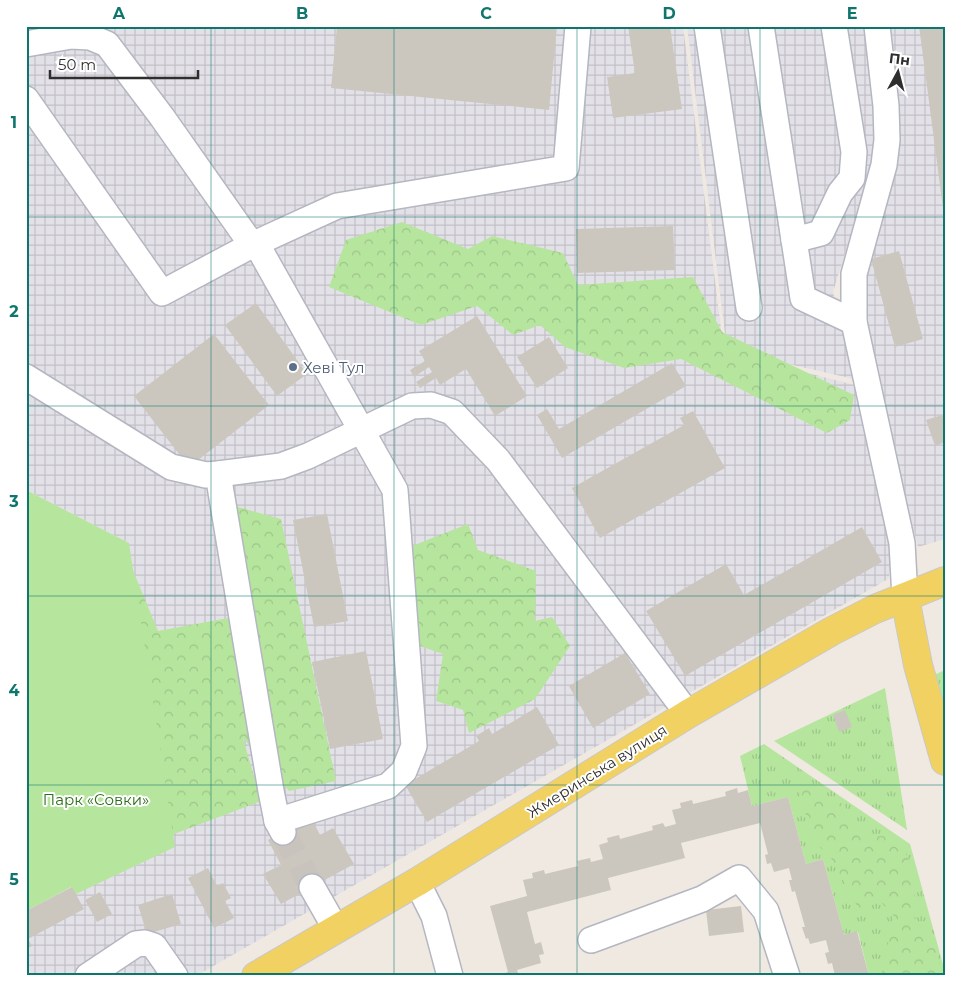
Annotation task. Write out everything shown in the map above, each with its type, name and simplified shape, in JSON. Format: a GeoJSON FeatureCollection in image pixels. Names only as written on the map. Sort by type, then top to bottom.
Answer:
{"type":"FeatureCollection","features":[{"type":"Feature","properties":{"kind":"main road","name":"Жмеринська вулиця"},"geometry":{"type":"LineString","coordinates":[[256,976],[417,882],[688,714],[832,631],[875,609],[945,581]]}},
{"type":"Feature","properties":{"kind":"main road"},"geometry":{"type":"LineString","coordinates":[[905,598],[918,665],[945,761]]}},
{"type":"Feature","properties":{"kind":"lane"},"geometry":{"type":"LineString","coordinates":[[26,100],[162,293],[254,244],[336,206],[566,168],[578,26]]}},
{"type":"Feature","properties":{"kind":"lane"},"geometry":{"type":"LineString","coordinates":[[707,26],[749,308]]}},
{"type":"Feature","properties":{"kind":"lane"},"geometry":{"type":"LineString","coordinates":[[761,26],[803,298],[854,322]]}},
{"type":"Feature","properties":{"kind":"lane"},"geometry":{"type":"LineString","coordinates":[[794,240],[821,233],[840,193],[852,178],[854,152],[834,26]]}},
{"type":"Feature","properties":{"kind":"lane"},"geometry":{"type":"LineString","coordinates":[[877,26],[886,106],[887,140],[884,165],[854,274],[854,322],[902,543],[905,598]]}},
{"type":"Feature","properties":{"kind":"lane"},"geometry":{"type":"LineString","coordinates":[[26,44],[71,36],[90,37],[106,44],[254,244],[395,490],[414,746],[404,770],[388,786],[280,826],[218,474]]}},
{"type":"Feature","properties":{"kind":"lane"},"geometry":{"type":"LineString","coordinates":[[26,377],[171,467],[206,475],[281,466],[308,456],[412,406],[431,405],[452,412],[498,460],[688,714]]}},
{"type":"Feature","properties":{"kind":"lane"},"geometry":{"type":"LineString","coordinates":[[591,940],[702,899],[739,878],[766,911],[787,976]]}},
{"type":"Feature","properties":{"kind":"lane"},"geometry":{"type":"LineString","coordinates":[[417,882],[434,916],[450,976]]}},
{"type":"Feature","properties":{"kind":"lane"},"geometry":{"type":"LineString","coordinates":[[312,887],[336,929]]}},
{"type":"Feature","properties":{"kind":"lane"},"geometry":{"type":"LineString","coordinates":[[88,976],[136,944],[145,943],[154,946],[175,976]]}},
{"type":"Feature","properties":{"kind":"shaded area"},"geometry":{"type":"Polygon","coordinates":[[[26,26],[683,26],[724,352],[855,385],[895,555],[888,579],[196,976],[26,976],[26,911],[72,887],[129,543],[26,490],[26,26]]]}},
{"type":"Feature","properties":{"kind":"shaded area"},"geometry":{"type":"Polygon","coordinates":[[[687,26],[865,26],[880,141],[833,292],[854,379],[727,350],[687,26]]]}},
{"type":"Feature","properties":{"kind":"shaded area"},"geometry":{"type":"Polygon","coordinates":[[[885,26],[945,26],[945,539],[918,547],[860,314],[897,113],[885,26]]]}},
{"type":"Feature","properties":{"kind":"green space"},"geometry":{"type":"Polygon","coordinates":[[[402,222],[468,249],[492,236],[563,253],[578,285],[693,277],[722,332],[854,395],[850,420],[827,433],[681,359],[624,368],[565,347],[540,325],[513,335],[477,306],[421,325],[329,287],[346,240],[402,222]]]}},
{"type":"Feature","properties":{"kind":"green space","name":"Парк «Совки»"},"geometry":{"type":"Polygon","coordinates":[[[26,490],[129,543],[175,847],[76,894],[71,887],[26,911],[26,490]]]}},
{"type":"Feature","properties":{"kind":"green space"},"geometry":{"type":"Polygon","coordinates":[[[26,496],[122,544],[158,631],[228,618],[239,664],[231,505],[281,519],[336,781],[289,791],[243,738],[261,801],[26,890],[26,496]]]}},
{"type":"Feature","properties":{"kind":"green space"},"geometry":{"type":"Polygon","coordinates":[[[468,524],[478,550],[536,571],[535,621],[552,617],[570,646],[535,699],[469,733],[463,710],[436,701],[443,654],[414,644],[412,546],[468,524]]]}},
{"type":"Feature","properties":{"kind":"green space"},"geometry":{"type":"Polygon","coordinates":[[[945,670],[945,709],[934,675],[945,670]]]}},
{"type":"Feature","properties":{"kind":"green space"},"geometry":{"type":"Polygon","coordinates":[[[885,688],[907,830],[774,741],[885,688]]]}},
{"type":"Feature","properties":{"kind":"green space"},"geometry":{"type":"Polygon","coordinates":[[[764,744],[910,844],[945,976],[869,976],[858,932],[844,935],[823,859],[806,864],[788,797],[752,806],[740,756],[764,744]]]}},
{"type":"Feature","properties":{"kind":"green space"},"geometry":{"type":"Polygon","coordinates":[[[809,785],[844,805],[862,836],[887,836],[904,848],[915,878],[915,917],[936,949],[943,976],[881,976],[894,916],[880,901],[858,908],[830,856],[815,843],[797,787],[809,785]]]}},
{"type":"Feature","properties":{"kind":"building"},"geometry":{"type":"Polygon","coordinates":[[[337,26],[557,26],[549,110],[331,88],[337,26]]]}},
{"type":"Feature","properties":{"kind":"building"},"geometry":{"type":"Polygon","coordinates":[[[628,26],[670,26],[682,109],[613,118],[607,77],[635,73],[628,26]]]}},
{"type":"Feature","properties":{"kind":"building"},"geometry":{"type":"Polygon","coordinates":[[[919,26],[945,26],[945,216],[944,216],[919,26]]]}},
{"type":"Feature","properties":{"kind":"building"},"geometry":{"type":"Polygon","coordinates":[[[673,226],[675,270],[577,273],[576,229],[673,226]]]}},
{"type":"Feature","properties":{"kind":"building"},"geometry":{"type":"Polygon","coordinates":[[[899,251],[923,339],[895,347],[871,259],[899,251]]]}},
{"type":"Feature","properties":{"kind":"building"},"geometry":{"type":"Polygon","coordinates":[[[256,303],[307,374],[277,396],[225,325],[256,303]]]}},
{"type":"Feature","properties":{"kind":"building"},"geometry":{"type":"Polygon","coordinates":[[[477,316],[527,396],[495,416],[466,369],[440,385],[436,378],[420,388],[416,382],[432,372],[429,367],[414,377],[410,370],[425,361],[419,351],[477,316]]]}},
{"type":"Feature","properties":{"kind":"building"},"geometry":{"type":"Polygon","coordinates":[[[214,334],[269,405],[189,467],[134,396],[214,334]]]}},
{"type":"Feature","properties":{"kind":"building"},"geometry":{"type":"Polygon","coordinates":[[[549,337],[568,368],[537,388],[517,357],[549,337]]]}},
{"type":"Feature","properties":{"kind":"building"},"geometry":{"type":"Polygon","coordinates":[[[672,363],[686,386],[562,458],[537,415],[547,409],[559,429],[672,363]]]}},
{"type":"Feature","properties":{"kind":"building"},"geometry":{"type":"Polygon","coordinates":[[[693,411],[725,468],[600,538],[572,488],[684,425],[680,418],[693,411]]]}},
{"type":"Feature","properties":{"kind":"building"},"geometry":{"type":"Polygon","coordinates":[[[945,414],[945,442],[935,446],[926,420],[945,414]]]}},
{"type":"Feature","properties":{"kind":"building"},"geometry":{"type":"Polygon","coordinates":[[[327,514],[348,621],[314,627],[293,520],[327,514]]]}},
{"type":"Feature","properties":{"kind":"building"},"geometry":{"type":"Polygon","coordinates":[[[862,527],[882,562],[685,676],[646,611],[726,564],[744,595],[862,527]]]}},
{"type":"Feature","properties":{"kind":"building"},"geometry":{"type":"Polygon","coordinates":[[[366,651],[383,739],[330,749],[312,662],[366,651]]]}},
{"type":"Feature","properties":{"kind":"building"},"geometry":{"type":"Polygon","coordinates":[[[625,653],[650,694],[593,728],[569,686],[625,653]]]}},
{"type":"Feature","properties":{"kind":"building"},"geometry":{"type":"Polygon","coordinates":[[[537,707],[559,745],[427,822],[405,785],[479,741],[476,736],[489,728],[492,734],[537,707]]]}},
{"type":"Feature","properties":{"kind":"building"},"geometry":{"type":"Polygon","coordinates":[[[845,710],[852,727],[839,732],[833,715],[845,710]]]}},
{"type":"Feature","properties":{"kind":"building"},"geometry":{"type":"Polygon","coordinates":[[[737,788],[738,793],[748,790],[752,806],[788,797],[806,864],[823,859],[844,935],[857,931],[869,976],[835,976],[832,963],[828,964],[825,953],[829,952],[826,940],[810,944],[808,938],[806,939],[802,927],[805,927],[795,891],[792,892],[789,880],[792,880],[789,868],[774,872],[771,863],[767,864],[765,855],[768,854],[760,823],[681,843],[685,858],[608,878],[611,890],[527,912],[535,944],[541,942],[544,954],[539,955],[541,963],[517,970],[519,976],[496,976],[508,972],[490,906],[527,896],[523,880],[533,878],[532,873],[544,870],[545,874],[578,866],[577,861],[590,858],[591,862],[603,859],[599,845],[608,842],[607,838],[619,835],[620,839],[653,830],[652,826],[663,823],[665,827],[676,824],[672,810],[681,808],[680,803],[692,800],[693,804],[726,796],[725,792],[737,788]]]}},
{"type":"Feature","properties":{"kind":"building"},"geometry":{"type":"Polygon","coordinates":[[[311,817],[320,835],[333,828],[354,864],[281,904],[263,874],[281,865],[268,840],[311,817]]]}},
{"type":"Feature","properties":{"kind":"building"},"geometry":{"type":"Polygon","coordinates":[[[208,868],[217,886],[223,883],[231,898],[225,901],[234,918],[214,928],[188,878],[208,868]]]}},
{"type":"Feature","properties":{"kind":"building"},"geometry":{"type":"Polygon","coordinates":[[[72,887],[84,909],[28,939],[32,946],[26,949],[26,911],[72,887]]]}},
{"type":"Feature","properties":{"kind":"building"},"geometry":{"type":"Polygon","coordinates":[[[100,892],[112,914],[97,922],[85,900],[100,892]]]}},
{"type":"Feature","properties":{"kind":"building"},"geometry":{"type":"Polygon","coordinates":[[[172,894],[181,924],[147,934],[138,905],[172,894]]]}},
{"type":"Feature","properties":{"kind":"building"},"geometry":{"type":"Polygon","coordinates":[[[741,906],[744,932],[709,936],[706,910],[741,906]]]}},
{"type":"Feature","properties":{"kind":"tunnel"},"geometry":{"type":"LineString","coordinates":[[283,832],[312,887]]}},
{"type":"Feature","properties":{"kind":"place","name":"Хеві Тул"},"geometry":{"type":"Point","coordinates":[293,367]}}]}
